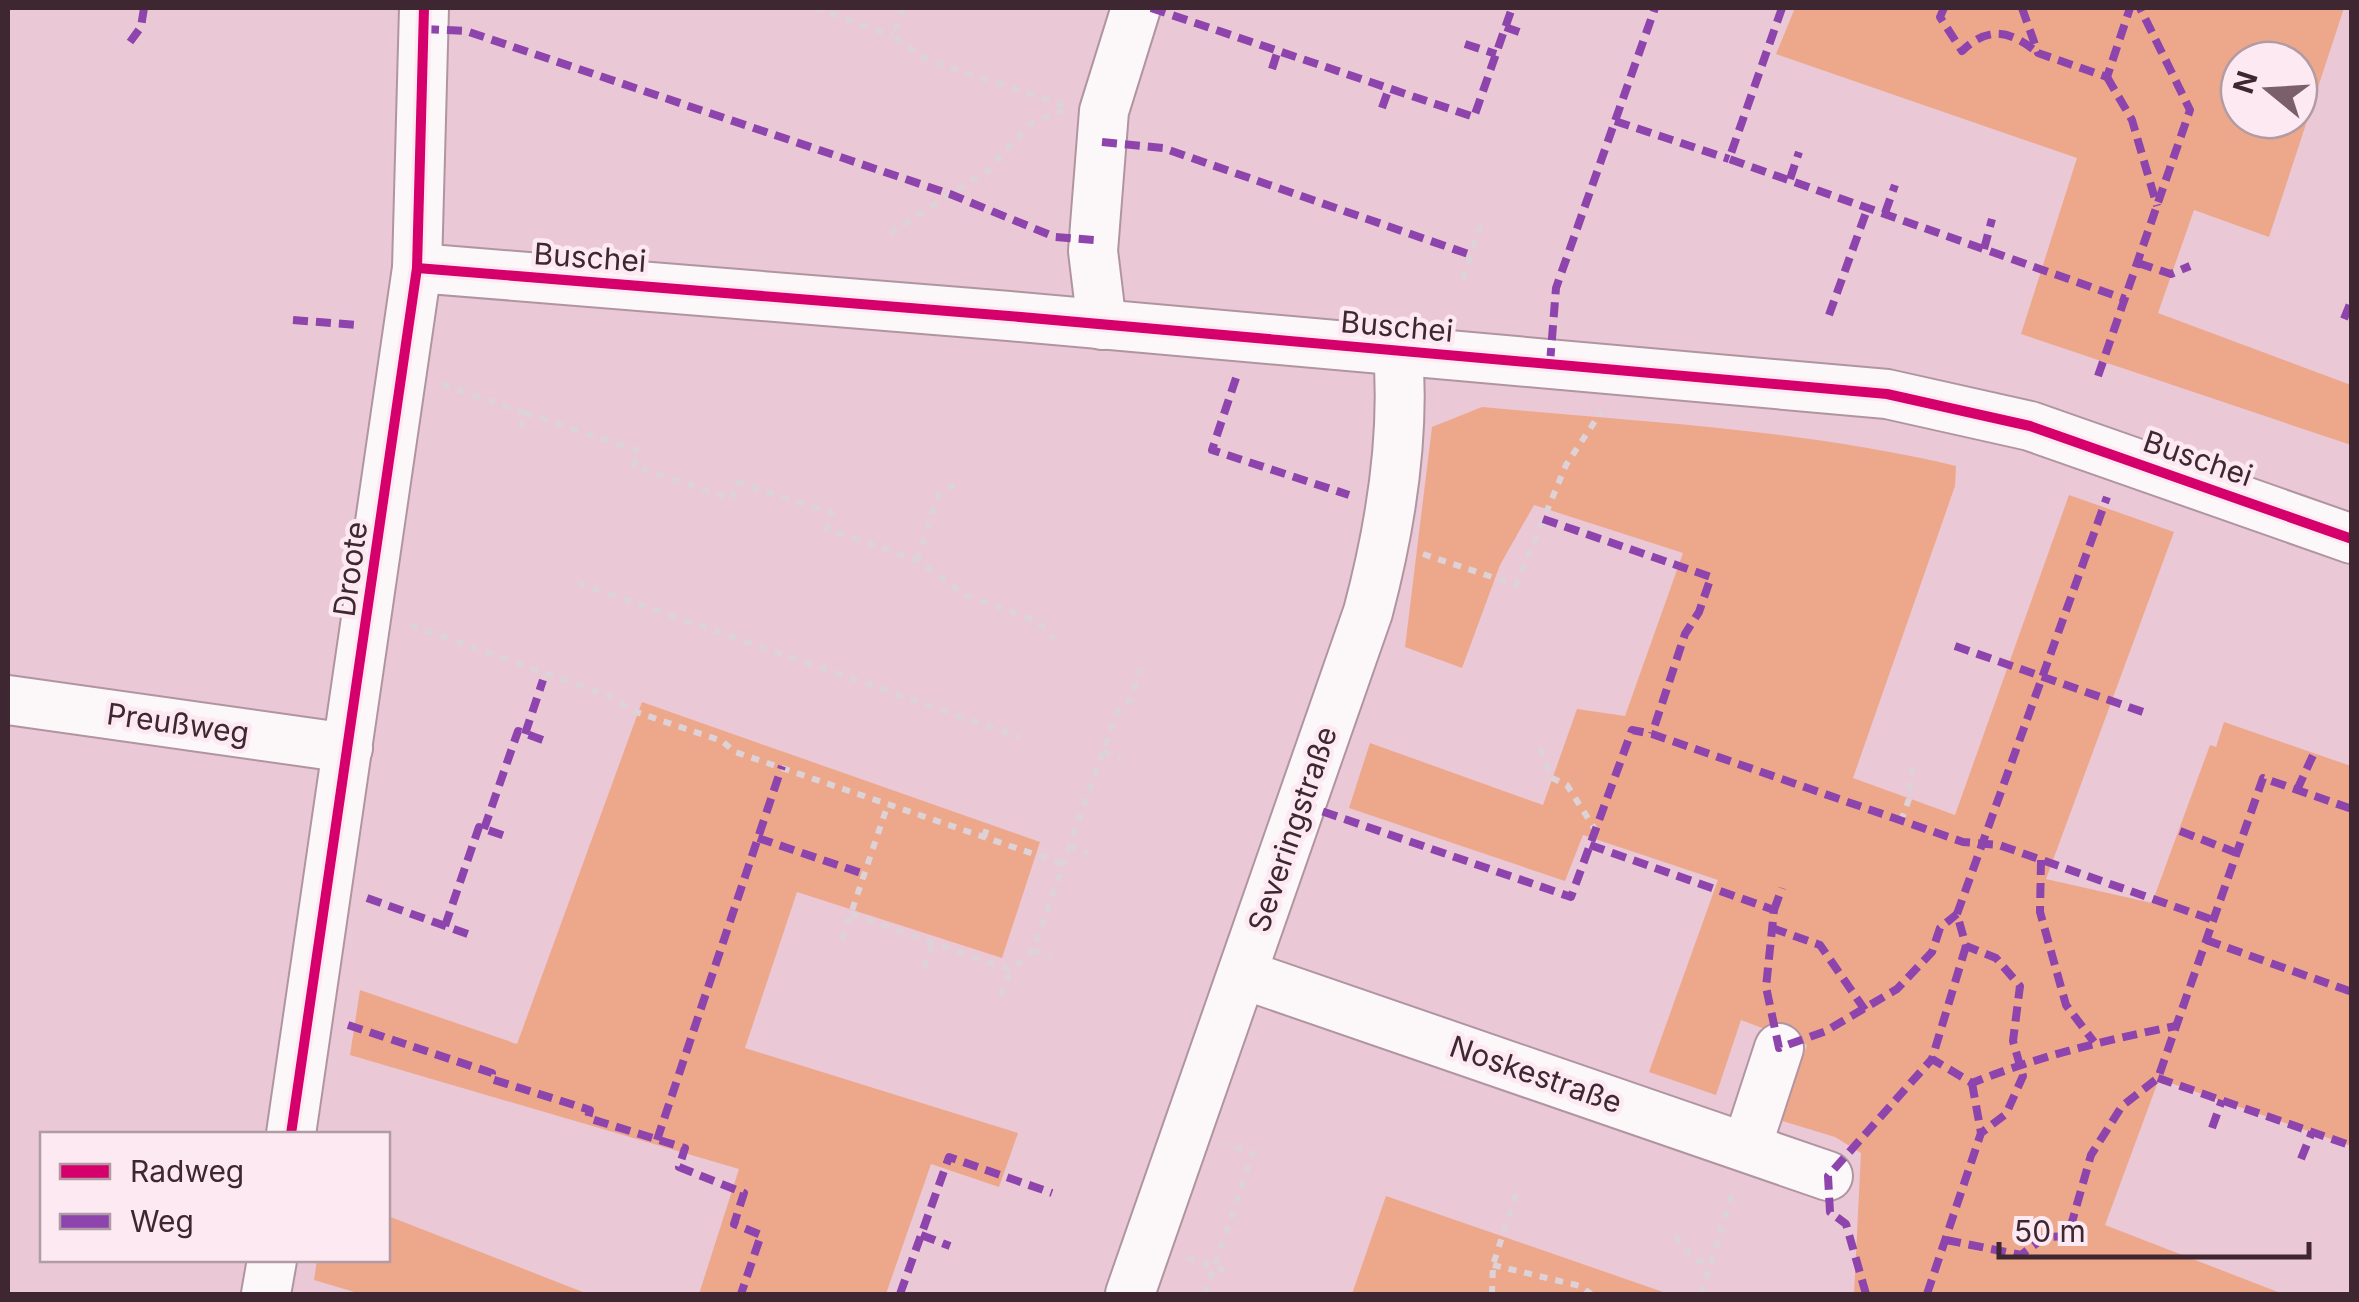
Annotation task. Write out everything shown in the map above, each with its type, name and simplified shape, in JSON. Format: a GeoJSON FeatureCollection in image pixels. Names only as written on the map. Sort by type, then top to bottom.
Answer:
{"type":"FeatureCollection","features":[{"type":"Feature","properties":{"kind":"street","name":"Droote"},"geometry":{"type":"LineString","coordinates":[[291,1132],[418,268],[424,8]]}},
{"type":"Feature","properties":{"kind":"street"},"geometry":{"type":"LineString","coordinates":[[1102,324],[1093,251],[1104,110],[1136,8]]}},
{"type":"Feature","properties":{"kind":"street","name":"Buschei"},"geometry":{"type":"LineString","coordinates":[[418,268],[1887,394],[2030,426],[2352,538]]}},
{"type":"Feature","properties":{"kind":"street","name":"Severingstraße"},"geometry":{"type":"LineString","coordinates":[[1130,1294],[1373,594],[1388,523],[1402,392],[1398,352]]}},
{"type":"Feature","properties":{"kind":"street","name":"Preußweg"},"geometry":{"type":"LineString","coordinates":[[8,700],[348,748]]}},
{"type":"Feature","properties":{"kind":"street","name":"Noskestraße"},"geometry":{"type":"LineString","coordinates":[[1242,974],[1828,1176]]}},
{"type":"Feature","properties":{"kind":"street"},"geometry":{"type":"LineString","coordinates":[[1746,1146],[1779,1048]]}},
{"type":"Feature","properties":{"kind":"street"},"geometry":{"type":"LineString","coordinates":[[266,1294],[272,1262]]}},
{"type":"Feature","properties":{"kind":"path"},"geometry":{"type":"LineString","coordinates":[[815,8],[893,36],[927,60],[1068,107],[1030,124],[987,171],[890,233]]}},
{"type":"Feature","properties":{"kind":"path"},"geometry":{"type":"LineString","coordinates":[[893,36],[903,8]]}},
{"type":"Feature","properties":{"kind":"path"},"geometry":{"type":"LineString","coordinates":[[1463,280],[1483,216]]}},
{"type":"Feature","properties":{"kind":"path"},"geometry":{"type":"LineString","coordinates":[[436,382],[638,451],[634,466],[732,499],[736,482],[832,513],[827,529],[917,560],[965,595],[1037,621],[1054,639]]}},
{"type":"Feature","properties":{"kind":"path"},"geometry":{"type":"LineString","coordinates":[[1410,550],[1516,585],[1566,465],[1602,410]]}},
{"type":"Feature","properties":{"kind":"path"},"geometry":{"type":"LineString","coordinates":[[521,427],[525,413]]}},
{"type":"Feature","properties":{"kind":"path"},"geometry":{"type":"LineString","coordinates":[[917,560],[938,495],[956,484]]}},
{"type":"Feature","properties":{"kind":"path"},"geometry":{"type":"LineString","coordinates":[[578,582],[1020,737]]}},
{"type":"Feature","properties":{"kind":"path"},"geometry":{"type":"LineString","coordinates":[[408,624],[608,695],[633,711],[722,740],[735,752],[1063,864]]}},
{"type":"Feature","properties":{"kind":"path"},"geometry":{"type":"LineString","coordinates":[[1002,996],[1011,970],[1032,950],[1116,714],[1131,698],[1140,669]]}},
{"type":"Feature","properties":{"kind":"path"},"geometry":{"type":"LineString","coordinates":[[1540,748],[1552,778],[1566,786],[1596,832]]}},
{"type":"Feature","properties":{"kind":"path"},"geometry":{"type":"LineString","coordinates":[[1103,752],[1121,758]]}},
{"type":"Feature","properties":{"kind":"path"},"geometry":{"type":"LineString","coordinates":[[1901,821],[1910,799],[1912,768]]}},
{"type":"Feature","properties":{"kind":"path"},"geometry":{"type":"LineString","coordinates":[[842,940],[888,804]]}},
{"type":"Feature","properties":{"kind":"path"},"geometry":{"type":"LineString","coordinates":[[984,837],[990,819]]}},
{"type":"Feature","properties":{"kind":"path"},"geometry":{"type":"LineString","coordinates":[[1069,846],[1088,853]]}},
{"type":"Feature","properties":{"kind":"path"},"geometry":{"type":"LineString","coordinates":[[851,914],[1011,970]]}},
{"type":"Feature","properties":{"kind":"path"},"geometry":{"type":"LineString","coordinates":[[924,968],[933,943]]}},
{"type":"Feature","properties":{"kind":"path"},"geometry":{"type":"LineString","coordinates":[[1032,950],[1052,956]]}},
{"type":"Feature","properties":{"kind":"path"},"geometry":{"type":"LineString","coordinates":[[1188,1131],[1253,1153],[1205,1294]]}},
{"type":"Feature","properties":{"kind":"path"},"geometry":{"type":"LineString","coordinates":[[1701,1294],[1746,1146]]}},
{"type":"Feature","properties":{"kind":"path"},"geometry":{"type":"LineString","coordinates":[[1492,1294],[1493,1265],[1519,1184]]}},
{"type":"Feature","properties":{"kind":"path"},"geometry":{"type":"LineString","coordinates":[[1674,1236],[1694,1259],[1710,1265]]}},
{"type":"Feature","properties":{"kind":"path"},"geometry":{"type":"LineString","coordinates":[[1493,1265],[1580,1286],[1592,1294]]}},
{"type":"Feature","properties":{"kind":"shaded area"},"geometry":{"type":"Polygon","coordinates":[[[1795,8],[2344,8],[2319,84],[2319,40],[2219,40],[2219,140],[2301,140],[2269,237],[2194,210],[2158,313],[2351,385],[2351,445],[2021,334],[2077,158],[1776,54],[1795,8]]]}},
{"type":"Feature","properties":{"kind":"shaded area"},"geometry":{"type":"Polygon","coordinates":[[[1482,407],[1780,435],[1956,466],[1955,486],[1853,778],[1955,815],[2069,495],[2174,532],[2046,879],[2152,903],[2210,745],[2216,747],[2224,722],[2351,766],[2351,1146],[2159,1079],[2105,1225],[2283,1294],[1854,1294],[1861,1153],[1835,1137],[1779,1120],[1807,1045],[1741,1020],[1716,1095],[1649,1072],[1718,880],[1583,835],[1565,881],[1349,808],[1370,743],[1543,805],[1577,709],[1625,716],[1683,553],[1534,505],[1500,565],[1462,668],[1405,647],[1432,427],[1482,407]]]}},
{"type":"Feature","properties":{"kind":"shaded area"},"geometry":{"type":"Polygon","coordinates":[[[642,702],[1040,842],[1002,958],[797,892],[745,1048],[1018,1133],[999,1187],[931,1164],[886,1294],[699,1294],[739,1169],[350,1055],[360,990],[517,1044],[642,702]]]}},
{"type":"Feature","properties":{"kind":"shaded area"},"geometry":{"type":"Polygon","coordinates":[[[1386,1196],[1669,1294],[1352,1294],[1386,1196]]]}},
{"type":"Feature","properties":{"kind":"shaded area"},"geometry":{"type":"Polygon","coordinates":[[[390,1217],[588,1294],[361,1294],[314,1280],[317,1262],[390,1262],[390,1217]]]}},
{"type":"Feature","properties":{"kind":"marked path"},"geometry":{"type":"LineString","coordinates":[[130,42],[141,27],[144,8]]}},
{"type":"Feature","properties":{"kind":"marked path"},"geometry":{"type":"LineString","coordinates":[[1151,8],[1474,117],[1512,8]]}},
{"type":"Feature","properties":{"kind":"marked path"},"geometry":{"type":"LineString","coordinates":[[1550,363],[1556,288],[1655,8]]}},
{"type":"Feature","properties":{"kind":"marked path"},"geometry":{"type":"LineString","coordinates":[[1782,8],[1729,159],[2125,299]]}},
{"type":"Feature","properties":{"kind":"marked path"},"geometry":{"type":"LineString","coordinates":[[1944,8],[1940,17],[1962,51],[1982,37],[2001,34],[2038,53]]}},
{"type":"Feature","properties":{"kind":"marked path"},"geometry":{"type":"LineString","coordinates":[[2022,8],[2038,53],[2107,77],[2130,8]]}},
{"type":"Feature","properties":{"kind":"marked path"},"geometry":{"type":"LineString","coordinates":[[2098,376],[2190,110],[2140,8]]}},
{"type":"Feature","properties":{"kind":"marked path"},"geometry":{"type":"LineString","coordinates":[[1505,27],[1525,34]]}},
{"type":"Feature","properties":{"kind":"marked path"},"geometry":{"type":"LineString","coordinates":[[424,29],[466,31],[950,194],[1055,237],[1094,240]]}},
{"type":"Feature","properties":{"kind":"marked path"},"geometry":{"type":"LineString","coordinates":[[1465,44],[1496,54]]}},
{"type":"Feature","properties":{"kind":"marked path"},"geometry":{"type":"LineString","coordinates":[[1272,69],[1278,50]]}},
{"type":"Feature","properties":{"kind":"marked path"},"geometry":{"type":"LineString","coordinates":[[2107,77],[2132,120],[2157,206]]}},
{"type":"Feature","properties":{"kind":"marked path"},"geometry":{"type":"LineString","coordinates":[[1382,108],[1389,88]]}},
{"type":"Feature","properties":{"kind":"marked path"},"geometry":{"type":"LineString","coordinates":[[1615,121],[1729,159]]}},
{"type":"Feature","properties":{"kind":"marked path"},"geometry":{"type":"LineString","coordinates":[[1102,142],[1163,148],[1471,255]]}},
{"type":"Feature","properties":{"kind":"marked path"},"geometry":{"type":"LineString","coordinates":[[1790,179],[1799,152]]}},
{"type":"Feature","properties":{"kind":"marked path"},"geometry":{"type":"LineString","coordinates":[[1885,213],[1895,185]]}},
{"type":"Feature","properties":{"kind":"marked path"},"geometry":{"type":"LineString","coordinates":[[1829,315],[1868,207]]}},
{"type":"Feature","properties":{"kind":"marked path"},"geometry":{"type":"LineString","coordinates":[[1984,249],[1992,219]]}},
{"type":"Feature","properties":{"kind":"marked path"},"geometry":{"type":"LineString","coordinates":[[2138,263],[2171,274],[2190,266]]}},
{"type":"Feature","properties":{"kind":"marked path"},"geometry":{"type":"LineString","coordinates":[[2344,319],[2352,299]]}},
{"type":"Feature","properties":{"kind":"marked path"},"geometry":{"type":"LineString","coordinates":[[293,320],[358,325]]}},
{"type":"Feature","properties":{"kind":"marked path"},"geometry":{"type":"LineString","coordinates":[[1236,378],[1212,450],[1349,495]]}},
{"type":"Feature","properties":{"kind":"marked path"},"geometry":{"type":"LineString","coordinates":[[1927,1294],[1981,1133],[2006,1114],[2023,1076],[2013,1041],[2020,986],[1996,958],[1966,946],[1957,914],[2107,497]]}},
{"type":"Feature","properties":{"kind":"marked path"},"geometry":{"type":"LineString","coordinates":[[1543,519],[1711,577],[1699,612],[1685,634],[1652,734]]}},
{"type":"Feature","properties":{"kind":"marked path"},"geometry":{"type":"LineString","coordinates":[[1955,646],[2146,713]]}},
{"type":"Feature","properties":{"kind":"marked path"},"geometry":{"type":"LineString","coordinates":[[525,734],[543,680]]}},
{"type":"Feature","properties":{"kind":"marked path"},"geometry":{"type":"LineString","coordinates":[[1301,804],[1571,897],[1632,730],[1963,842],[1999,845],[2213,920]]}},
{"type":"Feature","properties":{"kind":"marked path"},"geometry":{"type":"LineString","coordinates":[[484,829],[518,731],[543,740]]}},
{"type":"Feature","properties":{"kind":"marked path"},"geometry":{"type":"LineString","coordinates":[[2297,790],[2314,753]]}},
{"type":"Feature","properties":{"kind":"marked path"},"geometry":{"type":"LineString","coordinates":[[657,1140],[782,766]]}},
{"type":"Feature","properties":{"kind":"marked path"},"geometry":{"type":"LineString","coordinates":[[1946,1240],[2021,1255],[2045,1237],[2068,1236],[2091,1155],[2122,1106],[2158,1078],[2263,778],[2352,809]]}},
{"type":"Feature","properties":{"kind":"marked path"},"geometry":{"type":"LineString","coordinates":[[445,926],[479,827],[508,837]]}},
{"type":"Feature","properties":{"kind":"marked path"},"geometry":{"type":"LineString","coordinates":[[2180,831],[2237,853]]}},
{"type":"Feature","properties":{"kind":"marked path"},"geometry":{"type":"LineString","coordinates":[[758,838],[864,874]]}},
{"type":"Feature","properties":{"kind":"marked path"},"geometry":{"type":"LineString","coordinates":[[1590,845],[1774,910],[1766,987],[1779,1048],[1826,1031],[1897,989],[1932,952],[1940,928],[1957,914]]}},
{"type":"Feature","properties":{"kind":"marked path"},"geometry":{"type":"LineString","coordinates":[[2041,860],[2040,912],[2066,1005],[2094,1042]]}},
{"type":"Feature","properties":{"kind":"marked path"},"geometry":{"type":"LineString","coordinates":[[1774,910],[1782,888]]}},
{"type":"Feature","properties":{"kind":"marked path"},"geometry":{"type":"LineString","coordinates":[[367,898],[473,936]]}},
{"type":"Feature","properties":{"kind":"marked path"},"geometry":{"type":"LineString","coordinates":[[1772,928],[1820,945],[1865,1010]]}},
{"type":"Feature","properties":{"kind":"marked path"},"geometry":{"type":"LineString","coordinates":[[2206,940],[2352,992]]}},
{"type":"Feature","properties":{"kind":"marked path"},"geometry":{"type":"LineString","coordinates":[[1966,946],[1932,1059],[1972,1083],[2073,1050],[2176,1026]]}},
{"type":"Feature","properties":{"kind":"marked path"},"geometry":{"type":"LineString","coordinates":[[348,1025],[492,1073],[491,1079],[590,1110],[588,1118],[685,1148],[679,1167],[744,1193],[734,1224],[761,1235],[741,1294]]}},
{"type":"Feature","properties":{"kind":"marked path"},"geometry":{"type":"LineString","coordinates":[[1866,1294],[1846,1224],[1830,1212],[1828,1176],[1932,1059]]}},
{"type":"Feature","properties":{"kind":"marked path"},"geometry":{"type":"LineString","coordinates":[[2158,1078],[2352,1146]]}},
{"type":"Feature","properties":{"kind":"marked path"},"geometry":{"type":"LineString","coordinates":[[1972,1083],[1981,1133]]}},
{"type":"Feature","properties":{"kind":"marked path"},"geometry":{"type":"LineString","coordinates":[[2212,1128],[2222,1100]]}},
{"type":"Feature","properties":{"kind":"marked path"},"geometry":{"type":"LineString","coordinates":[[2301,1159],[2312,1132]]}},
{"type":"Feature","properties":{"kind":"marked path"},"geometry":{"type":"LineString","coordinates":[[900,1294],[949,1157],[1052,1193]]}},
{"type":"Feature","properties":{"kind":"marked path"},"geometry":{"type":"LineString","coordinates":[[921,1235],[950,1246]]}},
{"type":"Feature","properties":{"kind":"cycle path"},"geometry":{"type":"LineString","coordinates":[[291,1132],[417,268],[424,8]]}},
{"type":"Feature","properties":{"kind":"cycle path"},"geometry":{"type":"LineString","coordinates":[[417,268],[1887,394],[2030,426],[2352,539]]}}]}
